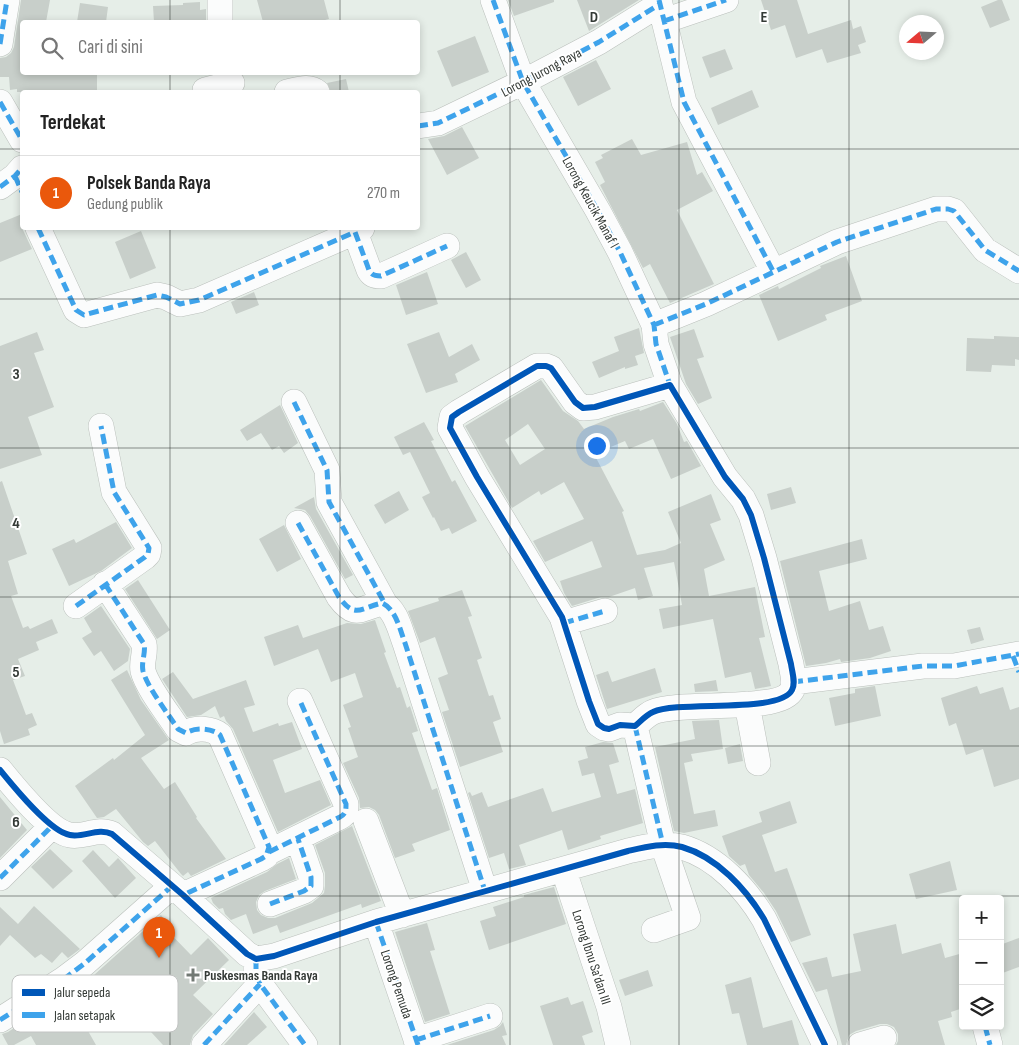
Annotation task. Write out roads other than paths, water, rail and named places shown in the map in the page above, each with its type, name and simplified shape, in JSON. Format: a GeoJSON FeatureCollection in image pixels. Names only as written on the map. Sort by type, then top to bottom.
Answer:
{"type":"FeatureCollection","features":[{"type":"Feature","properties":{"kind":"street"},"geometry":{"type":"LineString","coordinates":[[0,44],[7,0]]}},
{"type":"Feature","properties":{"kind":"street"},"geometry":{"type":"LineString","coordinates":[[220,0],[220,20]]}},
{"type":"Feature","properties":{"kind":"street","name":"Lorong Keucik Manaf I"},"geometry":{"type":"LineString","coordinates":[[493,0],[523,82],[598,211],[620,252],[654,325],[656,344],[670,385],[725,477],[743,499],[751,515],[791,664],[793,682]]}},
{"type":"Feature","properties":{"kind":"street","name":"Lorong Jurong Raya"},"geometry":{"type":"LineString","coordinates":[[420,126],[438,124],[523,82],[661,9],[726,0]]}},
{"type":"Feature","properties":{"kind":"street"},"geometry":{"type":"LineString","coordinates":[[661,9],[684,102],[773,271]]}},
{"type":"Feature","properties":{"kind":"street"},"geometry":{"type":"LineString","coordinates":[[205,90],[233,83]]}},
{"type":"Feature","properties":{"kind":"street"},"geometry":{"type":"LineString","coordinates":[[296,90],[306,88],[314,90]]}},
{"type":"Feature","properties":{"kind":"street"},"geometry":{"type":"LineString","coordinates":[[0,102],[20,137]]}},
{"type":"Feature","properties":{"kind":"street"},"geometry":{"type":"LineString","coordinates":[[654,325],[706,304],[837,242],[942,208],[954,211],[978,242],[991,255],[1019,271]]}},
{"type":"Feature","properties":{"kind":"street"},"geometry":{"type":"LineString","coordinates":[[39,230],[76,310],[84,315],[157,295],[184,304],[199,300],[358,230],[369,270],[371,274],[376,276],[380,276],[447,246]]}},
{"type":"Feature","properties":{"kind":"street"},"geometry":{"type":"LineString","coordinates":[[670,385],[583,408],[575,402],[551,368],[537,366],[459,412],[452,417],[450,422],[452,433],[477,477],[551,596],[564,623],[598,724],[609,729],[620,725],[635,726],[647,715],[659,710],[782,700],[791,693],[793,682],[923,666],[954,666],[1017,661]]}},
{"type":"Feature","properties":{"kind":"street"},"geometry":{"type":"LineString","coordinates":[[294,402],[327,470],[329,502],[385,604],[393,613],[405,643],[485,891]]}},
{"type":"Feature","properties":{"kind":"street"},"geometry":{"type":"LineString","coordinates":[[76,606],[145,557],[149,548],[114,492],[101,426]]}},
{"type":"Feature","properties":{"kind":"street"},"geometry":{"type":"LineString","coordinates":[[298,523],[346,607],[358,610],[378,604],[385,604]]}},
{"type":"Feature","properties":{"kind":"street"},"geometry":{"type":"LineString","coordinates":[[105,584],[144,644],[143,666],[146,679],[178,729],[186,733],[190,730],[211,729],[220,735],[267,841],[268,852]]}},
{"type":"Feature","properties":{"kind":"street"},"geometry":{"type":"LineString","coordinates":[[564,623],[605,611]]}},
{"type":"Feature","properties":{"kind":"street"},"geometry":{"type":"LineString","coordinates":[[69,975],[177,890],[261,859],[268,852],[344,815],[346,804],[300,701]]}},
{"type":"Feature","properties":{"kind":"street"},"geometry":{"type":"LineString","coordinates":[[747,704],[758,763]]}},
{"type":"Feature","properties":{"kind":"street"},"geometry":{"type":"LineString","coordinates":[[635,726],[663,845],[688,918],[654,930]]}},
{"type":"Feature","properties":{"kind":"street"},"geometry":{"type":"LineString","coordinates":[[0,770],[52,826],[72,836],[100,831],[109,832],[177,890],[247,954],[256,958],[274,956],[376,922],[648,846],[681,846],[714,864],[729,875],[754,902],[825,1045]]}},
{"type":"Feature","properties":{"kind":"street"},"geometry":{"type":"LineString","coordinates":[[366,821],[402,915]]}},
{"type":"Feature","properties":{"kind":"street"},"geometry":{"type":"LineString","coordinates":[[0,878],[52,826]]}},
{"type":"Feature","properties":{"kind":"street"},"geometry":{"type":"LineString","coordinates":[[270,904],[304,891],[311,886],[311,877],[298,839]]}},
{"type":"Feature","properties":{"kind":"street","name":"Lorong Ibnu Sa'dan III"},"geometry":{"type":"LineString","coordinates":[[564,871],[608,1007],[618,1045]]}},
{"type":"Feature","properties":{"kind":"street","name":"Lorong Pemuda"},"geometry":{"type":"LineString","coordinates":[[376,922],[417,1043]]}},
{"type":"Feature","properties":{"kind":"street"},"geometry":{"type":"LineString","coordinates":[[256,958],[256,971],[260,984],[305,1045]]}},
{"type":"Feature","properties":{"kind":"street"},"geometry":{"type":"LineString","coordinates":[[204,1045],[260,984]]}},
{"type":"Feature","properties":{"kind":"street"},"geometry":{"type":"LineString","coordinates":[[0,1020],[12,1012]]}},
{"type":"Feature","properties":{"kind":"street"},"geometry":{"type":"LineString","coordinates":[[417,1043],[490,1016]]}},
{"type":"Feature","properties":{"kind":"street"},"geometry":{"type":"LineString","coordinates":[[986,1030],[990,1045]]}},
{"type":"Feature","properties":{"kind":"street"},"geometry":{"type":"LineString","coordinates":[[860,1045],[884,1038]]}},
{"type":"Feature","properties":{"kind":"place","name":"Polsek Banda Raya"},"geometry":{"type":"Point","coordinates":[159,958]}},
{"type":"Feature","properties":{"kind":"place","name":"Puskesmas Banda Raya"},"geometry":{"type":"Point","coordinates":[193,975]}}]}
